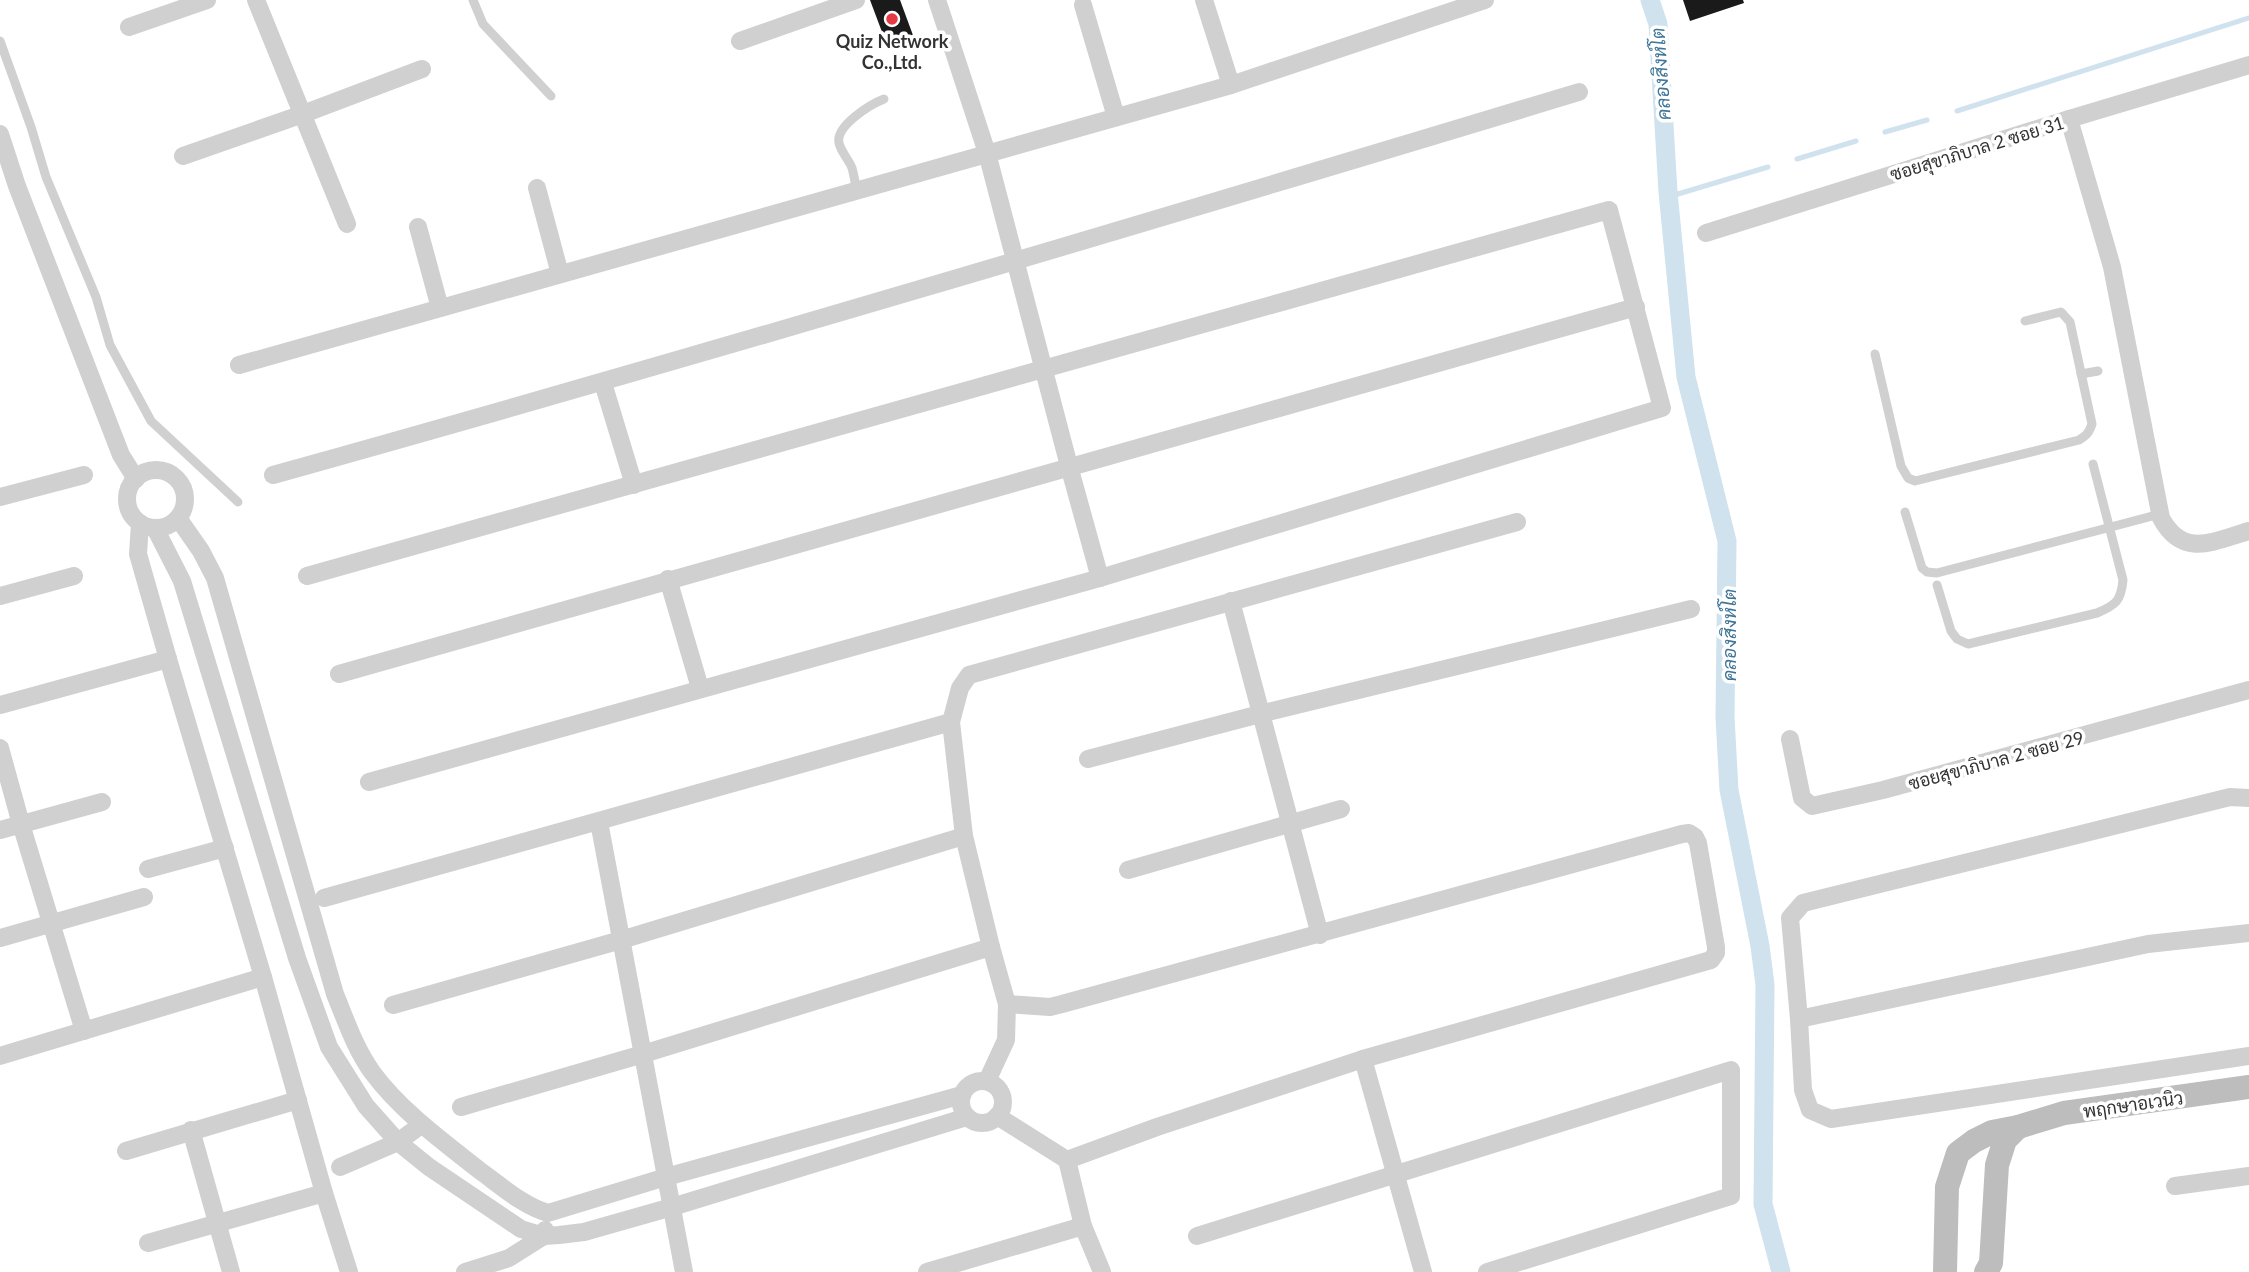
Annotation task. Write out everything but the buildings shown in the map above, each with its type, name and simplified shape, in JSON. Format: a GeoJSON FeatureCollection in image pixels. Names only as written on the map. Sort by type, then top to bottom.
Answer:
{"type":"FeatureCollection","features":[{"type":"Feature","properties":{"kind":"street"},"geometry":{"type":"LineString","coordinates":[[128,27],[207,0]]}},
{"type":"Feature","properties":{"kind":"street"},"geometry":{"type":"LineString","coordinates":[[256,0],[347,224]]}},
{"type":"Feature","properties":{"kind":"street"},"geometry":{"type":"LineString","coordinates":[[740,41],[829,5],[856,0]]}},
{"type":"Feature","properties":{"kind":"street"},"geometry":{"type":"LineString","coordinates":[[937,0],[987,153],[1100,578]]}},
{"type":"Feature","properties":{"kind":"street"},"geometry":{"type":"LineString","coordinates":[[1204,0],[1231,85]]}},
{"type":"Feature","properties":{"kind":"street"},"geometry":{"type":"LineString","coordinates":[[239,365],[1231,85],[1485,0]]}},
{"type":"Feature","properties":{"kind":"street"},"geometry":{"type":"LineString","coordinates":[[1083,5],[1116,117]]}},
{"type":"Feature","properties":{"kind":"street","name":"ซอยสุขาภิบาล 2 ซอย 31"},"geometry":{"type":"LineString","coordinates":[[1706,233],[2249,65]]}},
{"type":"Feature","properties":{"kind":"street"},"geometry":{"type":"LineString","coordinates":[[183,156],[422,69]]}},
{"type":"Feature","properties":{"kind":"street"},"geometry":{"type":"LineString","coordinates":[[273,475],[603,383],[1579,92]]}},
{"type":"Feature","properties":{"kind":"street"},"geometry":{"type":"LineString","coordinates":[[2069,119],[2112,267],[2154,515],[2172,534],[2189,544],[2202,544],[2249,531]]}},
{"type":"Feature","properties":{"kind":"street"},"geometry":{"type":"LineString","coordinates":[[0,134],[17,186],[121,455],[136,479]]}},
{"type":"Feature","properties":{"kind":"street"},"geometry":{"type":"LineString","coordinates":[[537,188],[560,274]]}},
{"type":"Feature","properties":{"kind":"street"},"geometry":{"type":"LineString","coordinates":[[307,576],[1609,210],[1662,408],[1100,578],[369,782]]}},
{"type":"Feature","properties":{"kind":"street"},"geometry":{"type":"LineString","coordinates":[[418,227],[440,308]]}},
{"type":"Feature","properties":{"kind":"street"},"geometry":{"type":"LineString","coordinates":[[339,674],[1636,307]]}},
{"type":"Feature","properties":{"kind":"street"},"geometry":{"type":"LineString","coordinates":[[603,383],[634,485]]}},
{"type":"Feature","properties":{"kind":"street"},"geometry":{"type":"LineString","coordinates":[[147,526],[165,527],[178,518],[185,506],[183,485],[177,477],[168,472],[148,471],[136,479],[128,492],[127,503],[130,512],[147,526],[182,581],[297,958],[329,1047],[366,1106],[398,1142],[429,1167],[521,1229],[544,1236],[584,1231],[672,1207],[967,1117]]}},
{"type":"Feature","properties":{"kind":"street"},"geometry":{"type":"LineString","coordinates":[[0,497],[83,475]]}},
{"type":"Feature","properties":{"kind":"street"},"geometry":{"type":"LineString","coordinates":[[178,518],[201,551],[215,578],[335,994],[355,1045],[373,1073],[421,1125],[495,1182],[537,1210],[548,1213],[666,1177],[962,1095],[972,1084],[987,1082],[1000,1090],[1003,1105],[998,1116],[981,1123],[967,1117],[963,1111],[962,1095]]}},
{"type":"Feature","properties":{"kind":"street"},"geometry":{"type":"LineString","coordinates":[[987,1082],[1006,1040],[1007,1004],[990,947],[964,836],[951,722],[960,688],[969,675],[1517,522]]}},
{"type":"Feature","properties":{"kind":"street"},"geometry":{"type":"LineString","coordinates":[[147,526],[138,554],[349,1272]]}},
{"type":"Feature","properties":{"kind":"street"},"geometry":{"type":"LineString","coordinates":[[0,596],[75,576]]}},
{"type":"Feature","properties":{"kind":"street"},"geometry":{"type":"LineString","coordinates":[[668,579],[700,688]]}},
{"type":"Feature","properties":{"kind":"street"},"geometry":{"type":"LineString","coordinates":[[1231,601],[1320,935]]}},
{"type":"Feature","properties":{"kind":"street"},"geometry":{"type":"LineString","coordinates":[[1088,759],[1260,714],[1691,609]]}},
{"type":"Feature","properties":{"kind":"street"},"geometry":{"type":"LineString","coordinates":[[199,637],[229,628]]}},
{"type":"Feature","properties":{"kind":"street"},"geometry":{"type":"LineString","coordinates":[[0,705],[168,659]]}},
{"type":"Feature","properties":{"kind":"street","name":"ซอยสุขาภิบาล 2 ซอย 29"},"geometry":{"type":"LineString","coordinates":[[1790,739],[1802,798],[1812,806],[1883,790],[2249,691]]}},
{"type":"Feature","properties":{"kind":"street"},"geometry":{"type":"LineString","coordinates":[[324,898],[951,722]]}},
{"type":"Feature","properties":{"kind":"street"},"geometry":{"type":"LineString","coordinates":[[0,748],[84,1031]]}},
{"type":"Feature","properties":{"kind":"street"},"geometry":{"type":"LineString","coordinates":[[2249,798],[2230,797],[1803,904],[1790,918],[1803,1090],[1810,1110],[1832,1119],[2249,1056]]}},
{"type":"Feature","properties":{"kind":"street"},"geometry":{"type":"LineString","coordinates":[[0,830],[102,802]]}},
{"type":"Feature","properties":{"kind":"street"},"geometry":{"type":"LineString","coordinates":[[1128,870],[1340,808]]}},
{"type":"Feature","properties":{"kind":"street"},"geometry":{"type":"LineString","coordinates":[[598,822],[684,1272]]}},
{"type":"Feature","properties":{"kind":"street"},"geometry":{"type":"LineString","coordinates":[[1007,1004],[1050,1007],[1682,834],[1689,833],[1698,843],[1716,947],[1716,953],[1711,960],[1363,1059],[1157,1127],[1067,1160]]}},
{"type":"Feature","properties":{"kind":"street"},"geometry":{"type":"LineString","coordinates":[[393,1006],[964,836]]}},
{"type":"Feature","properties":{"kind":"street"},"geometry":{"type":"LineString","coordinates":[[148,869],[225,848]]}},
{"type":"Feature","properties":{"kind":"street"},"geometry":{"type":"LineString","coordinates":[[275,884],[301,876]]}},
{"type":"Feature","properties":{"kind":"street"},"geometry":{"type":"LineString","coordinates":[[0,938],[144,897]]}},
{"type":"Feature","properties":{"kind":"street"},"geometry":{"type":"LineString","coordinates":[[1799,1019],[2148,944],[2249,933]]}},
{"type":"Feature","properties":{"kind":"street"},"geometry":{"type":"LineString","coordinates":[[461,1107],[990,947]]}},
{"type":"Feature","properties":{"kind":"street"},"geometry":{"type":"LineString","coordinates":[[0,1056],[263,976]]}},
{"type":"Feature","properties":{"kind":"street"},"geometry":{"type":"LineString","coordinates":[[1363,1059],[1423,1272]]}},
{"type":"Feature","properties":{"kind":"street"},"geometry":{"type":"LineString","coordinates":[[1197,1237],[1731,1070],[1731,1196],[1487,1272]]}},
{"type":"Feature","properties":{"kind":"street","name":"พฤกษาอเวนิว"},"geometry":{"type":"LineString","coordinates":[[1945,1272],[1947,1187],[1958,1153],[1992,1132],[2064,1113],[2249,1087]]}},
{"type":"Feature","properties":{"kind":"street"},"geometry":{"type":"LineString","coordinates":[[125,1151],[298,1100]]}},
{"type":"Feature","properties":{"kind":"street"},"geometry":{"type":"LineString","coordinates":[[998,1116],[1067,1160],[1083,1226],[1102,1272]]}},
{"type":"Feature","properties":{"kind":"street"},"geometry":{"type":"LineString","coordinates":[[340,1167],[398,1142],[421,1125]]}},
{"type":"Feature","properties":{"kind":"street"},"geometry":{"type":"LineString","coordinates":[[1986,1272],[1991,1263],[1997,1165],[2005,1140],[2018,1127]]}},
{"type":"Feature","properties":{"kind":"street"},"geometry":{"type":"LineString","coordinates":[[191,1130],[231,1272]]}},
{"type":"Feature","properties":{"kind":"street"},"geometry":{"type":"LineString","coordinates":[[2175,1185],[2249,1176]]}},
{"type":"Feature","properties":{"kind":"street"},"geometry":{"type":"LineString","coordinates":[[148,1244],[324,1193]]}},
{"type":"Feature","properties":{"kind":"street"},"geometry":{"type":"LineString","coordinates":[[465,1272],[509,1258],[544,1236],[548,1213]]}},
{"type":"Feature","properties":{"kind":"street"},"geometry":{"type":"LineString","coordinates":[[927,1272],[1083,1226]]}},
{"type":"Feature","properties":{"kind":"lane"},"geometry":{"type":"LineString","coordinates":[[473,0],[483,24],[551,96]]}},
{"type":"Feature","properties":{"kind":"lane"},"geometry":{"type":"LineString","coordinates":[[0,41],[46,177],[96,297],[110,345],[151,421],[238,502]]}},
{"type":"Feature","properties":{"kind":"lane"},"geometry":{"type":"LineString","coordinates":[[857,190],[852,169],[839,143],[839,135],[858,113],[884,99]]}},
{"type":"Feature","properties":{"kind":"lane"},"geometry":{"type":"LineString","coordinates":[[1874,354],[1901,466],[1908,478],[1915,481],[2085,436],[2090,431],[2081,374],[2070,322],[2066,315],[2061,312],[2025,321]]}},
{"type":"Feature","properties":{"kind":"lane"},"geometry":{"type":"LineString","coordinates":[[2081,374],[2098,371]]}},
{"type":"Feature","properties":{"kind":"lane"},"geometry":{"type":"LineString","coordinates":[[1937,585],[1951,632],[1957,639],[1968,644],[2097,614],[2112,607],[2121,596],[2123,580],[2093,464]]}},
{"type":"Feature","properties":{"kind":"lane"},"geometry":{"type":"LineString","coordinates":[[1905,512],[1922,568],[1927,572],[1937,573],[2154,515]]}},
{"type":"Feature","properties":{"kind":"waterway","name":"คลองสิงห์โต"},"geometry":{"type":"LineString","coordinates":[[1650,0],[1658,24],[1668,192],[1686,377],[1727,541],[1725,717],[1729,790],[1760,946],[1765,985],[1763,1204],[1781,1272]]}},
{"type":"Feature","properties":{"kind":"waterway"},"geometry":{"type":"LineString","coordinates":[[1957,111],[2249,18]]}},
{"type":"Feature","properties":{"kind":"waterway"},"geometry":{"type":"LineString","coordinates":[[1885,132],[1927,120]]}},
{"type":"Feature","properties":{"kind":"waterway"},"geometry":{"type":"LineString","coordinates":[[1797,159],[1856,141]]}},
{"type":"Feature","properties":{"kind":"waterway"},"geometry":{"type":"LineString","coordinates":[[1668,197],[1768,167]]}},
{"type":"Feature","properties":{"kind":"place","name":"Quiz Network Co.,Ltd."},"geometry":{"type":"Point","coordinates":[892,19]}}]}
